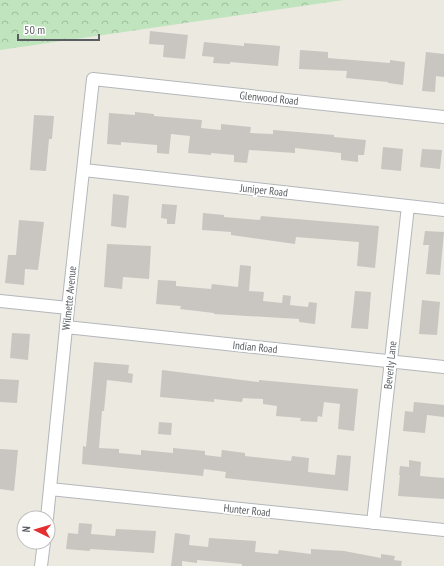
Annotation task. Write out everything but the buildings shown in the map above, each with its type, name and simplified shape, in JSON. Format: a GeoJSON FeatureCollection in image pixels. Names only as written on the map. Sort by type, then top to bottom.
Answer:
{"type":"FeatureCollection","features":[{"type":"Feature","properties":{"kind":"street","name":"Glenwood Road"},"geometry":{"type":"LineString","coordinates":[[94,79],[444,117]]}},
{"type":"Feature","properties":{"kind":"street","name":"Wilmette Avenue"},"geometry":{"type":"LineString","coordinates":[[47,510],[94,79]]}},
{"type":"Feature","properties":{"kind":"street","name":"Juniper Road"},"geometry":{"type":"LineString","coordinates":[[84,170],[444,210]]}},
{"type":"Feature","properties":{"kind":"street","name":"Beverly Lane"},"geometry":{"type":"LineString","coordinates":[[372,523],[408,206]]}},
{"type":"Feature","properties":{"kind":"street"},"geometry":{"type":"LineString","coordinates":[[0,301],[68,308]]}},
{"type":"Feature","properties":{"kind":"street","name":"Indian Road"},"geometry":{"type":"LineString","coordinates":[[66,327],[444,367]]}},
{"type":"Feature","properties":{"kind":"street","name":"Hunter Road"},"geometry":{"type":"LineString","coordinates":[[50,489],[444,530]]}},
{"type":"Feature","properties":{"kind":"street"},"geometry":{"type":"LineString","coordinates":[[42,566],[43,550]]}},
{"type":"Feature","properties":{"kind":"green space"},"geometry":{"type":"Polygon","coordinates":[[[0,0],[344,0],[0,50],[0,0]]]}}]}
